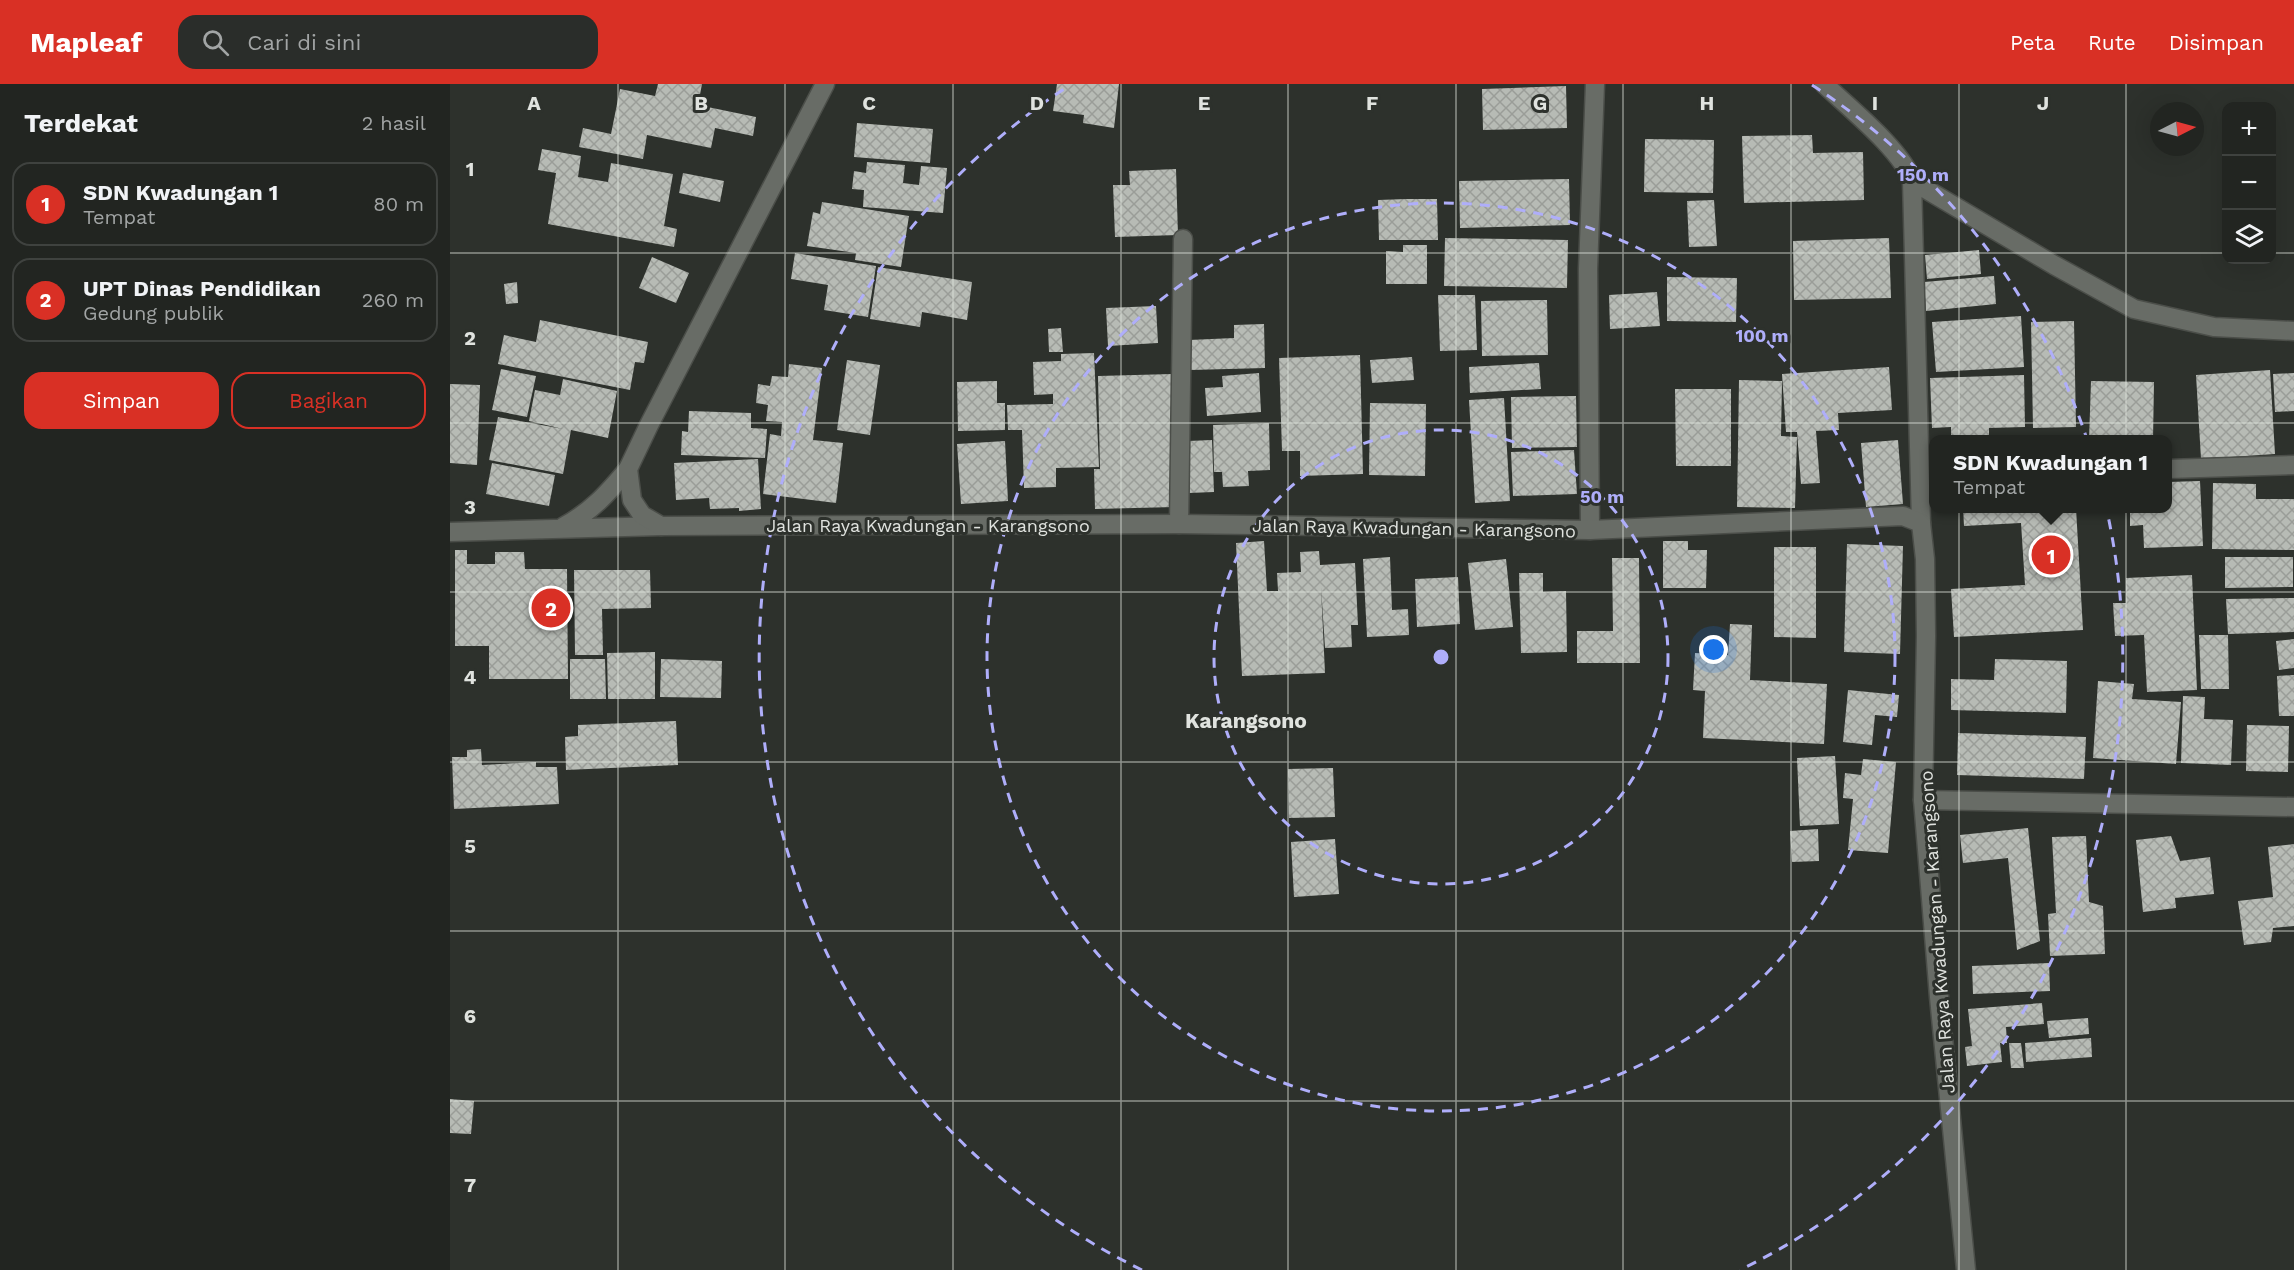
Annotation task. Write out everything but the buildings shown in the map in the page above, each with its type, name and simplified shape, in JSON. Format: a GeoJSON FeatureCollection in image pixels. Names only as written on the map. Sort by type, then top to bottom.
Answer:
{"type":"FeatureCollection","features":[{"type":"Feature","properties":{"kind":"main road"},"geometry":{"type":"LineString","coordinates":[[559,529],[584,515],[601,501],[628,469],[825,84]]}},
{"type":"Feature","properties":{"kind":"main road"},"geometry":{"type":"LineString","coordinates":[[1590,530],[1588,269],[1595,84]]}},
{"type":"Feature","properties":{"kind":"main road"},"geometry":{"type":"LineString","coordinates":[[1824,84],[1878,135],[1909,170],[1912,181],[1927,477],[1921,523]]}},
{"type":"Feature","properties":{"kind":"main road"},"geometry":{"type":"LineString","coordinates":[[1912,181],[2054,266],[2134,309],[2214,327],[2294,331]]}},
{"type":"Feature","properties":{"kind":"main road"},"geometry":{"type":"LineString","coordinates":[[1179,525],[1183,239]]}},
{"type":"Feature","properties":{"kind":"main road"},"geometry":{"type":"LineString","coordinates":[[2172,469],[2294,465]]}},
{"type":"Feature","properties":{"kind":"main road"},"geometry":{"type":"LineString","coordinates":[[628,469],[632,500],[642,515],[661,526]]}},
{"type":"Feature","properties":{"kind":"main road","name":"Jalan Raya Kwadungan - Karangsono"},"geometry":{"type":"LineString","coordinates":[[450,532],[661,526],[1179,525],[1590,530],[1903,516],[1921,523],[1926,636],[1923,800],[1939,997],[1966,1270]]}},
{"type":"Feature","properties":{"kind":"main road"},"geometry":{"type":"LineString","coordinates":[[1923,800],[2294,807]]}},
{"type":"Feature","properties":{"kind":"place","name":"SDN Kwadungan 1"},"geometry":{"type":"Point","coordinates":[2051,555]}},
{"type":"Feature","properties":{"kind":"place","name":"UPT Dinas Pendidikan"},"geometry":{"type":"Point","coordinates":[551,608]}},
{"type":"Feature","properties":{"kind":"district","name":"Karangsono"},"geometry":{"type":"Point","coordinates":[1246,720]}}]}
